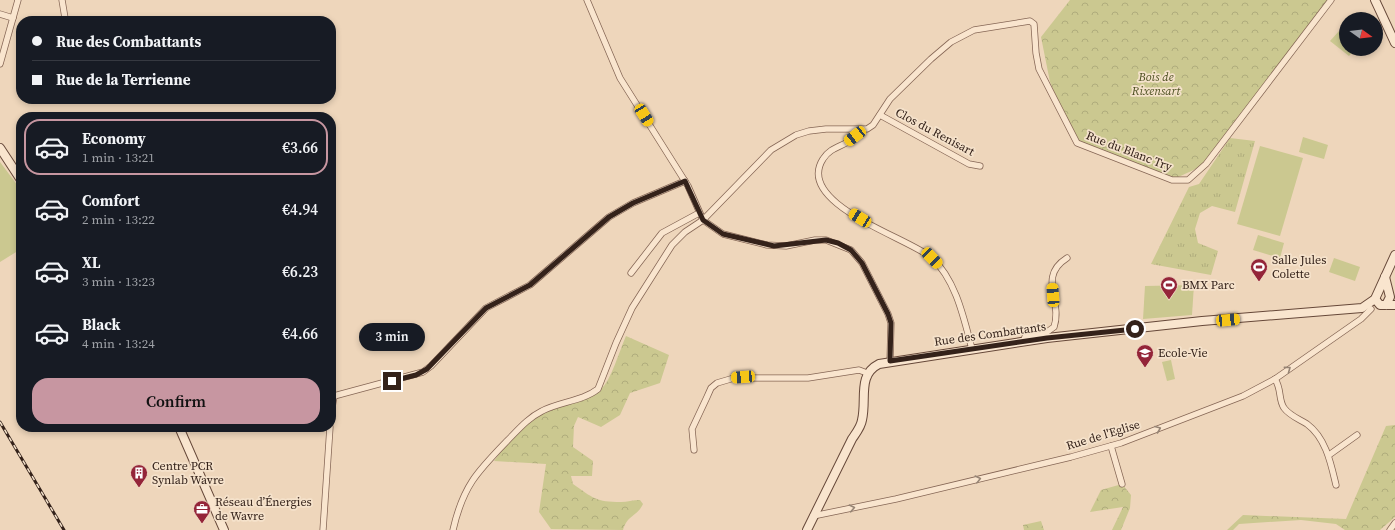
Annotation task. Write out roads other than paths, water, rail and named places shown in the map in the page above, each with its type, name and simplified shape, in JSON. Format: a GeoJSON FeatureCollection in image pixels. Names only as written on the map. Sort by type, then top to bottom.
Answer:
{"type":"FeatureCollection","features":[{"type":"Feature","properties":{"kind":"street"},"geometry":{"type":"LineString","coordinates":[[0,64],[18,0]]}},
{"type":"Feature","properties":{"kind":"street"},"geometry":{"type":"LineString","coordinates":[[62,0],[66,16]]}},
{"type":"Feature","properties":{"kind":"street"},"geometry":{"type":"LineString","coordinates":[[587,0],[620,78],[685,181],[703,220],[723,234],[767,245],[786,246],[815,240],[826,240],[838,243],[851,250],[862,263],[888,314],[891,323],[890,361]]}},
{"type":"Feature","properties":{"kind":"street","name":"Rue du Blanc Try"},"geometry":{"type":"LineString","coordinates":[[880,115],[895,94],[935,55],[957,38],[980,28],[1032,21],[1034,24],[1036,54],[1039,69],[1077,143],[1166,178],[1184,181],[1195,176],[1206,164],[1331,0]]}},
{"type":"Feature","properties":{"kind":"street"},"geometry":{"type":"LineString","coordinates":[[1375,0],[1395,43]]}},
{"type":"Feature","properties":{"kind":"street"},"geometry":{"type":"LineString","coordinates":[[0,14],[13,18]]}},
{"type":"Feature","properties":{"kind":"street"},"geometry":{"type":"LineString","coordinates":[[880,115],[873,124],[862,130],[848,141],[828,152],[823,159],[819,174],[822,189],[832,200],[841,206],[879,230],[920,250],[940,267],[954,292],[972,349]]}},
{"type":"Feature","properties":{"kind":"street","name":"Clos du Renisart"},"geometry":{"type":"LineString","coordinates":[[880,115],[969,164],[980,166]]}},
{"type":"Feature","properties":{"kind":"street"},"geometry":{"type":"LineString","coordinates":[[453,530],[462,498],[476,473],[531,417],[542,411],[593,393],[598,389],[616,342],[639,297],[677,239],[703,220],[771,150],[785,140],[809,131],[842,129],[862,130]]}},
{"type":"Feature","properties":{"kind":"street"},"geometry":{"type":"LineString","coordinates":[[0,148],[16,172]]}},
{"type":"Feature","properties":{"kind":"street"},"geometry":{"type":"LineString","coordinates":[[336,394],[423,372],[431,366],[486,308],[530,285],[609,217],[633,203],[685,181]]}},
{"type":"Feature","properties":{"kind":"street"},"geometry":{"type":"LineString","coordinates":[[631,273],[662,233],[699,213]]}},
{"type":"Feature","properties":{"kind":"street"},"geometry":{"type":"LineString","coordinates":[[1380,303],[1376,294],[1380,290],[1395,255]]}},
{"type":"Feature","properties":{"kind":"street"},"geometry":{"type":"LineString","coordinates":[[1023,342],[1025,337],[1047,332],[1054,327],[1053,274],[1059,263],[1068,258]]}},
{"type":"Feature","properties":{"kind":"street"},"geometry":{"type":"LineString","coordinates":[[1385,277],[1391,296]]}},
{"type":"Feature","properties":{"kind":"street"},"geometry":{"type":"LineString","coordinates":[[1380,290],[1391,296]]}},
{"type":"Feature","properties":{"kind":"street"},"geometry":{"type":"LineString","coordinates":[[1380,303],[1391,296]]}},
{"type":"Feature","properties":{"kind":"street"},"geometry":{"type":"LineString","coordinates":[[1380,303],[1395,305]]}},
{"type":"Feature","properties":{"kind":"street","name":"Rue des Combattants"},"geometry":{"type":"LineString","coordinates":[[867,373],[879,364],[890,361],[1023,342],[1149,326],[1367,308],[1380,303]]}},
{"type":"Feature","properties":{"kind":"street","name":"Rue de l'Eglise"},"geometry":{"type":"LineString","coordinates":[[813,516],[896,499],[1110,446],[1243,396],[1275,379],[1361,320],[1367,308]]}},
{"type":"Feature","properties":{"kind":"street"},"geometry":{"type":"LineString","coordinates":[[694,450],[692,429],[709,392],[717,383],[734,378],[799,379],[859,370],[867,373],[864,385],[861,424],[852,439],[807,530]]}},
{"type":"Feature","properties":{"kind":"street"},"geometry":{"type":"LineString","coordinates":[[1275,379],[1280,387],[1280,399],[1284,408],[1310,427],[1329,454],[1336,485]]}},
{"type":"Feature","properties":{"kind":"street"},"geometry":{"type":"LineString","coordinates":[[181,432],[224,530]]}},
{"type":"Feature","properties":{"kind":"street"},"geometry":{"type":"LineString","coordinates":[[323,530],[330,432]]}},
{"type":"Feature","properties":{"kind":"street"},"geometry":{"type":"LineString","coordinates":[[1329,454],[1357,435]]}},
{"type":"Feature","properties":{"kind":"street"},"geometry":{"type":"LineString","coordinates":[[1110,446],[1122,484]]}},
{"type":"Feature","properties":{"kind":"street"},"geometry":{"type":"LineString","coordinates":[[1390,530],[1395,523]]}},
{"type":"Feature","properties":{"kind":"railway"},"geometry":{"type":"LineString","coordinates":[[0,422],[64,530]]}},
{"type":"Feature","properties":{"kind":"place","name":"Salle Jules Colette"},"geometry":{"type":"Point","coordinates":[1259,282]}},
{"type":"Feature","properties":{"kind":"place","name":"BMX Parc"},"geometry":{"type":"Point","coordinates":[1169,300]}},
{"type":"Feature","properties":{"kind":"place","name":"Ecole-Vie"},"geometry":{"type":"Point","coordinates":[1145,368]}},
{"type":"Feature","properties":{"kind":"place","name":"Centre PCR Synlab Wavre"},"geometry":{"type":"Point","coordinates":[139,488]}},
{"type":"Feature","properties":{"kind":"place","name":"Réseau d’Énergies de Wavre"},"geometry":{"type":"Point","coordinates":[202,524]}},
{"type":"Feature","properties":{"kind":"park label","name":"Bois de Rixensart"},"geometry":{"type":"Point","coordinates":[1156,84]}}]}
